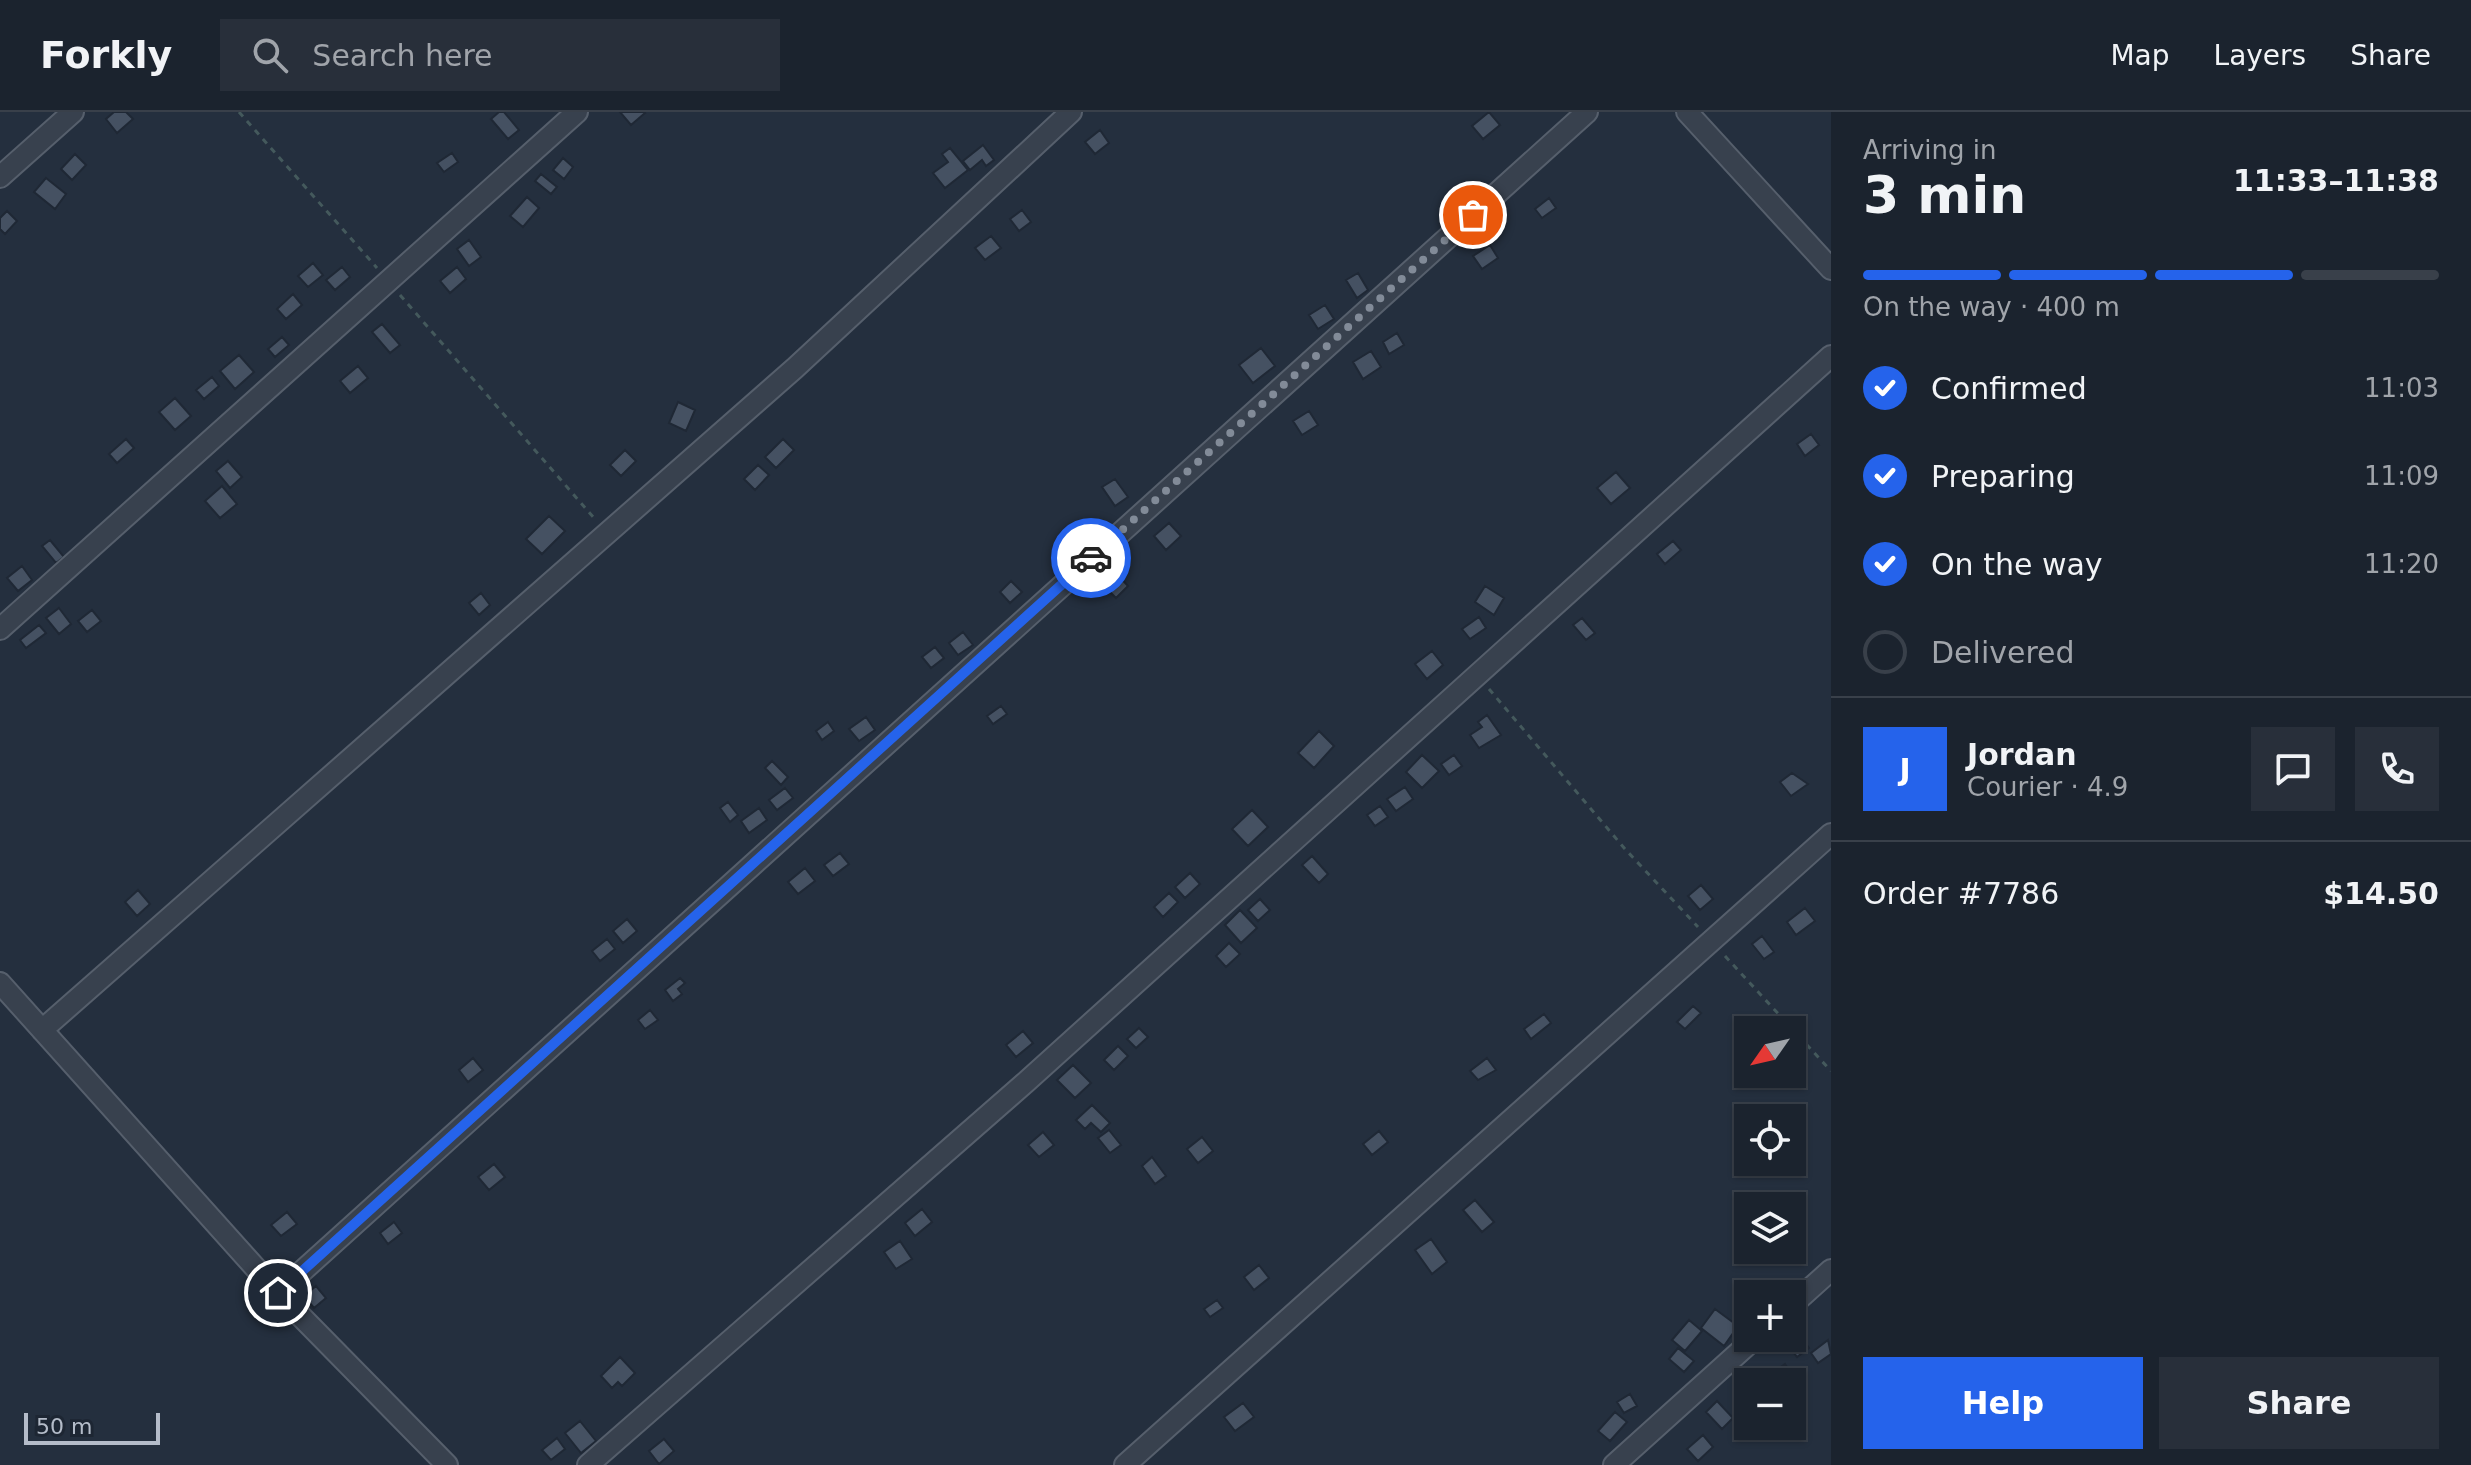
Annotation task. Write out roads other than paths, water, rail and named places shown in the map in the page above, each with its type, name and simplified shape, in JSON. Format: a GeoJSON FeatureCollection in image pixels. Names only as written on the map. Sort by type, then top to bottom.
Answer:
{"type":"FeatureCollection","features":[{"type":"Feature","properties":{"kind":"street"},"geometry":{"type":"LineString","coordinates":[[0,177],[73,112]]}},
{"type":"Feature","properties":{"kind":"street"},"geometry":{"type":"LineString","coordinates":[[0,629],[577,112]]}},
{"type":"Feature","properties":{"kind":"street"},"geometry":{"type":"LineString","coordinates":[[42,1030],[795,368],[1071,112]]}},
{"type":"Feature","properties":{"kind":"street"},"geometry":{"type":"LineString","coordinates":[[278,1293],[1587,112]]}},
{"type":"Feature","properties":{"kind":"street"},"geometry":{"type":"LineString","coordinates":[[1687,112],[1831,269]]}},
{"type":"Feature","properties":{"kind":"street"},"geometry":{"type":"LineString","coordinates":[[588,1465],[1026,1082],[1831,356]]}},
{"type":"Feature","properties":{"kind":"street"},"geometry":{"type":"LineString","coordinates":[[1125,1465],[1831,834]]}},
{"type":"Feature","properties":{"kind":"street"},"geometry":{"type":"LineString","coordinates":[[0,983],[278,1293],[447,1465]]}},
{"type":"Feature","properties":{"kind":"street"},"geometry":{"type":"LineString","coordinates":[[1806,1292],[1831,1270]]}},
{"type":"Feature","properties":{"kind":"street"},"geometry":{"type":"LineString","coordinates":[[1614,1465],[1739,1352]]}}]}
